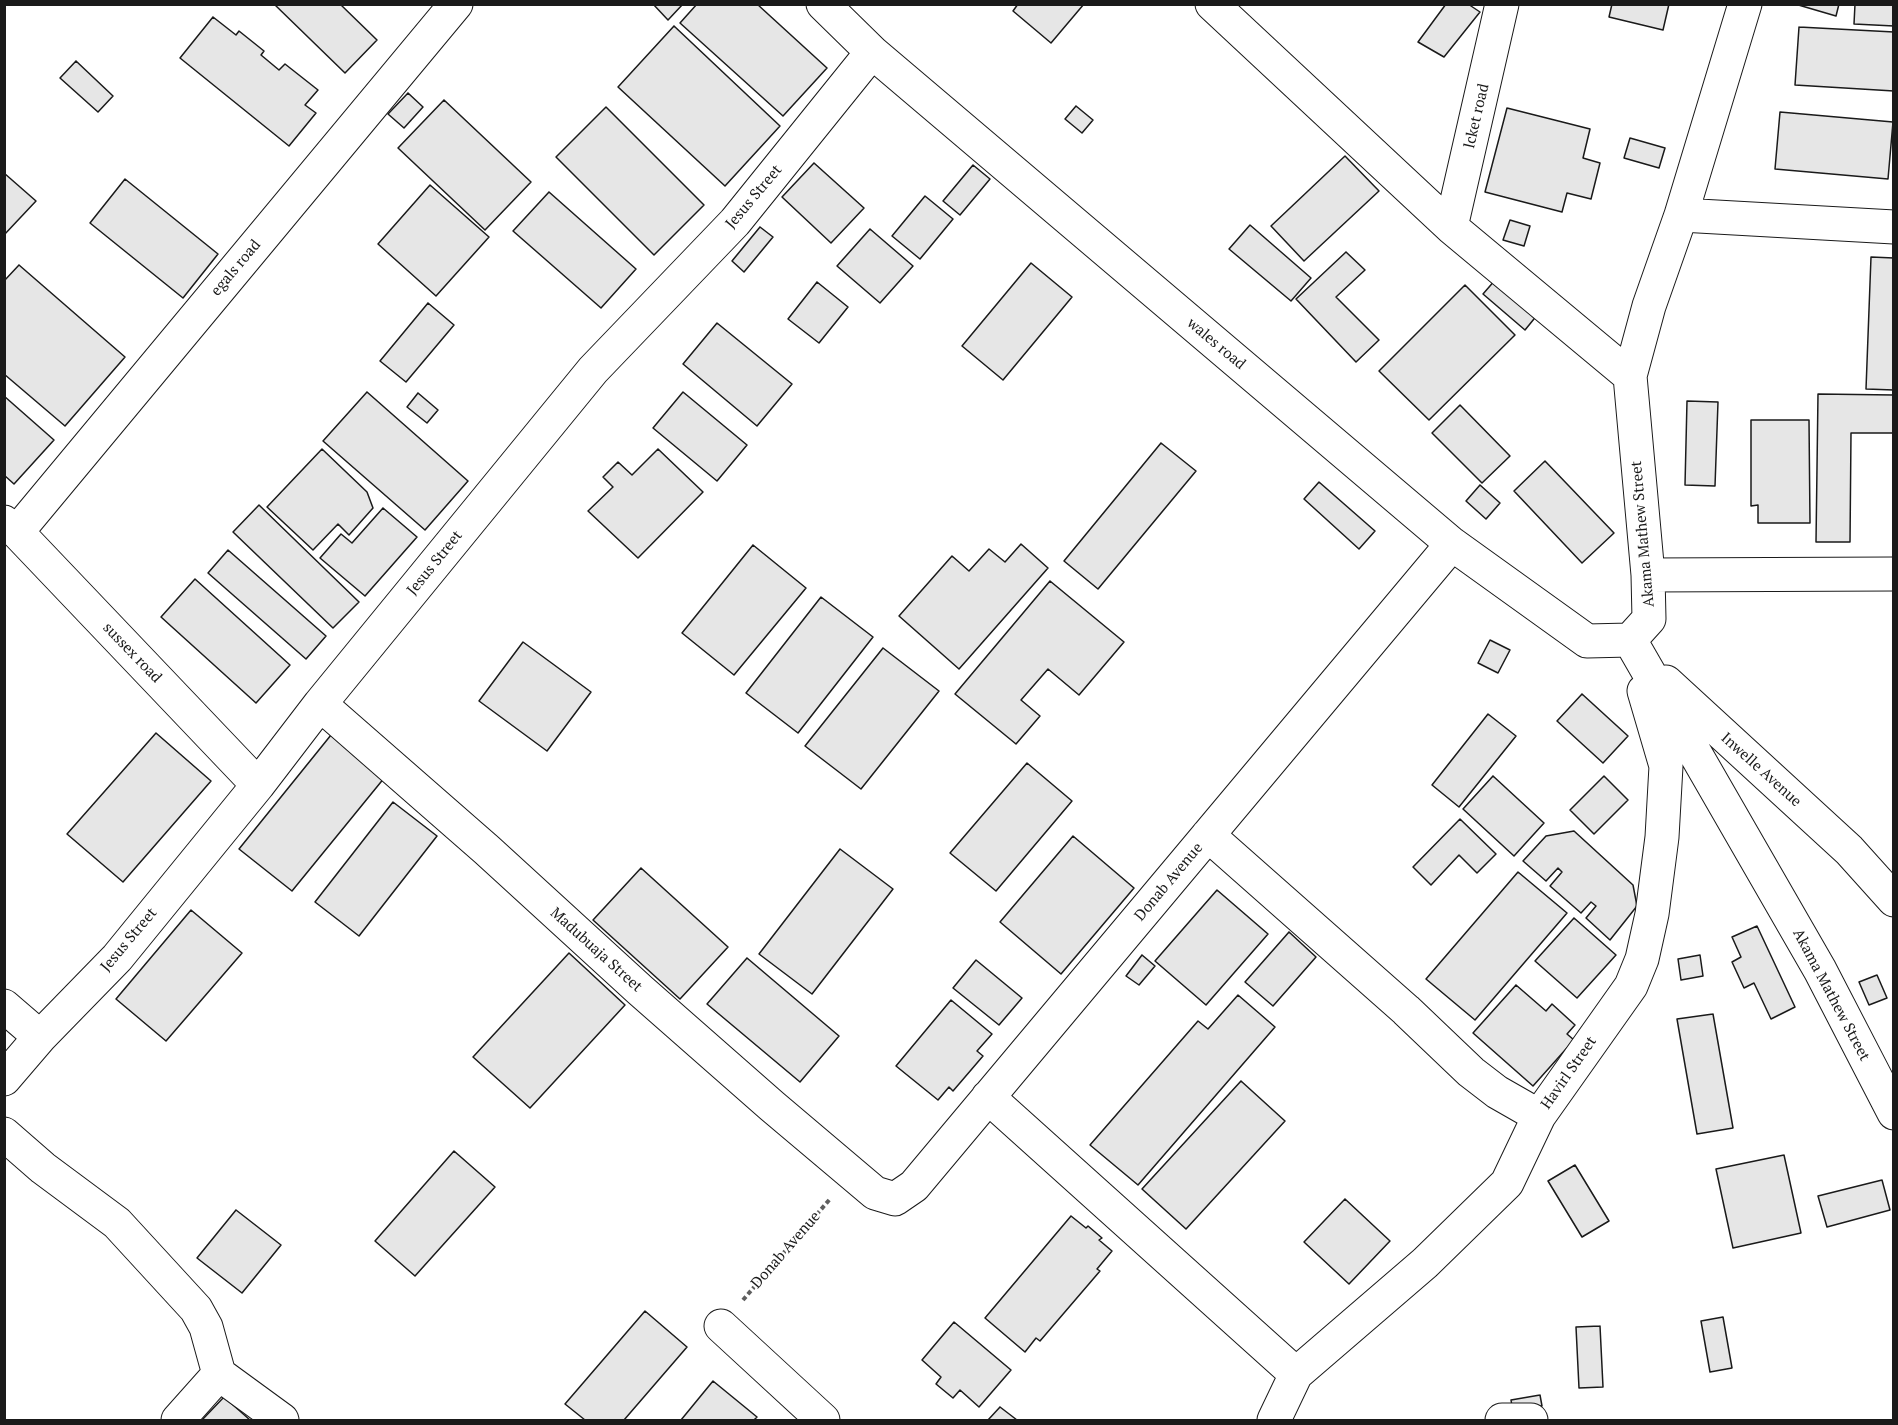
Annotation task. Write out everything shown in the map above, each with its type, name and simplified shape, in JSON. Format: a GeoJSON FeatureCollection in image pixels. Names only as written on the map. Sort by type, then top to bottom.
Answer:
{"type":"FeatureCollection","features":[{"type":"Feature","properties":{"kind":"street","name":"egals road"},"geometry":{"type":"LineString","coordinates":[[11,527],[456,4]]}},
{"type":"Feature","properties":{"kind":"street","name":"wales road"},"geometry":{"type":"LineString","coordinates":[[823,4],[872,52],[1452,544],[1587,641],[1630,640]]}},
{"type":"Feature","properties":{"kind":"street"},"geometry":{"type":"LineString","coordinates":[[1212,4],[1451,227],[1630,376]]}},
{"type":"Feature","properties":{"kind":"street","name":"lcket road"},"geometry":{"type":"LineString","coordinates":[[1451,227],[1502,4]]}},
{"type":"Feature","properties":{"kind":"street","name":"Akama Mathew Street"},"geometry":{"type":"LineString","coordinates":[[1745,4],[1681,215],[1649,306],[1630,376],[1648,575],[1649,619],[1630,640],[1820,970],[1893,1113]]}},
{"type":"Feature","properties":{"kind":"street","name":"Jesus Street"},"geometry":{"type":"LineString","coordinates":[[4,1079],[40,1037],[117,958],[258,785],[320,704],[593,370],[735,222],[872,52]]}},
{"type":"Feature","properties":{"kind":"street"},"geometry":{"type":"LineString","coordinates":[[1681,215],[1893,227]]}},
{"type":"Feature","properties":{"kind":"street","name":"sussex road"},"geometry":{"type":"LineString","coordinates":[[11,527],[258,785]]}},
{"type":"Feature","properties":{"kind":"street","name":"Donab Avenue"},"geometry":{"type":"LineString","coordinates":[[863,1184],[895,1199],[914,1186],[1452,544]]}},
{"type":"Feature","properties":{"kind":"street"},"geometry":{"type":"LineString","coordinates":[[1648,575],[1893,574]]}},
{"type":"Feature","properties":{"kind":"street","name":"Inwelle Avenue"},"geometry":{"type":"LineString","coordinates":[[1630,640],[1673,690],[1849,850],[1893,900]]}},
{"type":"Feature","properties":{"kind":"street","name":"Havirl Street"},"geometry":{"type":"LineString","coordinates":[[1274,1420],[1296,1374],[1425,1263],[1507,1183],[1539,1116],[1630,986],[1641,959],[1652,914],[1662,837],[1666,766],[1630,640]]}},
{"type":"Feature","properties":{"kind":"street","name":"Madubuaja Street"},"geometry":{"type":"LineString","coordinates":[[320,704],[487,850],[640,990],[863,1184]]}},
{"type":"Feature","properties":{"kind":"street"},"geometry":{"type":"LineString","coordinates":[[1208,835],[1406,1010],[1471,1072],[1497,1092],[1539,1116]]}},
{"type":"Feature","properties":{"kind":"street"},"geometry":{"type":"LineString","coordinates":[[4,1006],[40,1037]]}},
{"type":"Feature","properties":{"kind":"street"},"geometry":{"type":"LineString","coordinates":[[988,1097],[1296,1374]]}},
{"type":"Feature","properties":{"kind":"street"},"geometry":{"type":"LineString","coordinates":[[4,1134],[43,1168],[117,1223],[196,1309],[206,1327],[219,1374],[282,1420]]}},
{"type":"Feature","properties":{"kind":"street"},"geometry":{"type":"LineString","coordinates":[[721,1326],[823,1420]]}},
{"type":"Feature","properties":{"kind":"street"},"geometry":{"type":"LineString","coordinates":[[178,1420],[219,1374]]}},
{"type":"Feature","properties":{"kind":"street"},"geometry":{"type":"LineString","coordinates":[[1502,1420],[1531,1420]]}},
{"type":"Feature","properties":{"kind":"path","name":"Donab Avenue"},"geometry":{"type":"LineString","coordinates":[[721,1326],[863,1184]]}},
{"type":"Feature","properties":{"kind":"building"},"geometry":{"type":"Polygon","coordinates":[[[274,4],[340,4],[377,40],[345,73],[274,4]]]}},
{"type":"Feature","properties":{"kind":"building"},"geometry":{"type":"Polygon","coordinates":[[[653,4],[683,4],[668,20],[653,4]]]}},
{"type":"Feature","properties":{"kind":"building"},"geometry":{"type":"Polygon","coordinates":[[[697,4],[757,4],[827,68],[783,116],[680,23],[697,4]]]}},
{"type":"Feature","properties":{"kind":"building"},"geometry":{"type":"Polygon","coordinates":[[[1018,4],[1084,4],[1051,43],[1013,11],[1018,4]]]}},
{"type":"Feature","properties":{"kind":"building"},"geometry":{"type":"Polygon","coordinates":[[[1446,4],[1468,4],[1480,12],[1444,57],[1418,42],[1446,4]]]}},
{"type":"Feature","properties":{"kind":"building"},"geometry":{"type":"Polygon","coordinates":[[[1612,4],[1669,4],[1663,30],[1609,17],[1612,4]]]}},
{"type":"Feature","properties":{"kind":"building"},"geometry":{"type":"Polygon","coordinates":[[[1795,4],[1839,4],[1836,16],[1795,4]]]}},
{"type":"Feature","properties":{"kind":"building"},"geometry":{"type":"Polygon","coordinates":[[[1855,4],[1894,4],[1894,26],[1854,24],[1855,4]]]}},
{"type":"Feature","properties":{"kind":"building"},"geometry":{"type":"Polygon","coordinates":[[[213,17],[236,35],[239,31],[264,51],[261,55],[279,70],[285,64],[318,90],[305,105],[316,113],[289,146],[180,58],[213,17]]]}},
{"type":"Feature","properties":{"kind":"building"},"geometry":{"type":"Polygon","coordinates":[[[674,26],[780,126],[725,186],[618,87],[674,26]]]}},
{"type":"Feature","properties":{"kind":"building"},"geometry":{"type":"Polygon","coordinates":[[[1799,27],[1894,32],[1894,91],[1795,85],[1799,27]]]}},
{"type":"Feature","properties":{"kind":"building"},"geometry":{"type":"Polygon","coordinates":[[[76,61],[113,96],[98,112],[60,78],[76,61]]]}},
{"type":"Feature","properties":{"kind":"building"},"geometry":{"type":"Polygon","coordinates":[[[408,93],[423,107],[404,128],[388,114],[408,93]]]}},
{"type":"Feature","properties":{"kind":"building"},"geometry":{"type":"Polygon","coordinates":[[[444,100],[531,182],[485,230],[398,148],[444,100]]]}},
{"type":"Feature","properties":{"kind":"building"},"geometry":{"type":"Polygon","coordinates":[[[1076,106],[1093,120],[1082,133],[1065,119],[1076,106]]]}},
{"type":"Feature","properties":{"kind":"building"},"geometry":{"type":"Polygon","coordinates":[[[606,107],[704,205],[654,255],[556,157],[606,107]]]}},
{"type":"Feature","properties":{"kind":"building"},"geometry":{"type":"Polygon","coordinates":[[[1507,108],[1590,129],[1583,158],[1600,163],[1591,199],[1567,193],[1562,212],[1485,192],[1507,108]]]}},
{"type":"Feature","properties":{"kind":"building"},"geometry":{"type":"Polygon","coordinates":[[[1780,112],[1893,122],[1888,179],[1775,169],[1780,112]]]}},
{"type":"Feature","properties":{"kind":"building"},"geometry":{"type":"Polygon","coordinates":[[[1630,138],[1665,148],[1659,168],[1624,158],[1630,138]]]}},
{"type":"Feature","properties":{"kind":"building"},"geometry":{"type":"Polygon","coordinates":[[[1345,156],[1379,191],[1304,261],[1271,226],[1345,156]]]}},
{"type":"Feature","properties":{"kind":"building"},"geometry":{"type":"Polygon","coordinates":[[[814,163],[864,208],[831,243],[782,197],[814,163]]]}},
{"type":"Feature","properties":{"kind":"building"},"geometry":{"type":"Polygon","coordinates":[[[973,165],[990,179],[960,215],[943,201],[973,165]]]}},
{"type":"Feature","properties":{"kind":"building"},"geometry":{"type":"Polygon","coordinates":[[[4,173],[36,201],[4,235],[4,173]]]}},
{"type":"Feature","properties":{"kind":"building"},"geometry":{"type":"Polygon","coordinates":[[[125,179],[218,254],[183,298],[90,223],[125,179]]]}},
{"type":"Feature","properties":{"kind":"building"},"geometry":{"type":"Polygon","coordinates":[[[430,185],[489,237],[436,296],[378,244],[430,185]]]}},
{"type":"Feature","properties":{"kind":"building"},"geometry":{"type":"Polygon","coordinates":[[[549,192],[636,269],[601,308],[513,231],[549,192]]]}},
{"type":"Feature","properties":{"kind":"building"},"geometry":{"type":"Polygon","coordinates":[[[925,196],[953,219],[920,259],[892,236],[925,196]]]}},
{"type":"Feature","properties":{"kind":"building"},"geometry":{"type":"Polygon","coordinates":[[[1510,220],[1530,226],[1524,246],[1503,240],[1510,220]]]}},
{"type":"Feature","properties":{"kind":"building"},"geometry":{"type":"Polygon","coordinates":[[[1250,225],[1311,278],[1291,301],[1229,249],[1250,225]]]}},
{"type":"Feature","properties":{"kind":"building"},"geometry":{"type":"Polygon","coordinates":[[[760,227],[773,237],[744,272],[732,261],[760,227]]]}},
{"type":"Feature","properties":{"kind":"building"},"geometry":{"type":"Polygon","coordinates":[[[870,229],[913,266],[880,303],[837,266],[870,229]]]}},
{"type":"Feature","properties":{"kind":"building"},"geometry":{"type":"Polygon","coordinates":[[[1346,252],[1365,270],[1336,297],[1379,340],[1356,362],[1296,299],[1346,252]]]}},
{"type":"Feature","properties":{"kind":"building"},"geometry":{"type":"Polygon","coordinates":[[[1871,257],[1894,258],[1894,390],[1866,389],[1871,257]]]}},
{"type":"Feature","properties":{"kind":"building"},"geometry":{"type":"Polygon","coordinates":[[[1031,263],[1072,297],[1003,380],[962,346],[1031,263]]]}},
{"type":"Feature","properties":{"kind":"building"},"geometry":{"type":"Polygon","coordinates":[[[19,265],[125,357],[65,426],[4,374],[4,281],[19,265]]]}},
{"type":"Feature","properties":{"kind":"building"},"geometry":{"type":"Polygon","coordinates":[[[1496,279],[1538,314],[1525,330],[1483,294],[1496,279]]]}},
{"type":"Feature","properties":{"kind":"building"},"geometry":{"type":"Polygon","coordinates":[[[817,282],[848,307],[819,343],[788,319],[817,282]]]}},
{"type":"Feature","properties":{"kind":"building"},"geometry":{"type":"Polygon","coordinates":[[[1465,285],[1515,335],[1429,420],[1379,371],[1465,285]]]}},
{"type":"Feature","properties":{"kind":"building"},"geometry":{"type":"Polygon","coordinates":[[[428,303],[454,325],[406,382],[380,361],[428,303]]]}},
{"type":"Feature","properties":{"kind":"building"},"geometry":{"type":"Polygon","coordinates":[[[717,323],[792,384],[757,426],[683,364],[717,323]]]}},
{"type":"Feature","properties":{"kind":"building"},"geometry":{"type":"Polygon","coordinates":[[[367,392],[468,481],[425,530],[323,441],[367,392]]]}},
{"type":"Feature","properties":{"kind":"building"},"geometry":{"type":"Polygon","coordinates":[[[683,392],[747,445],[717,481],[653,428],[683,392]]]}},
{"type":"Feature","properties":{"kind":"building"},"geometry":{"type":"Polygon","coordinates":[[[418,393],[438,410],[427,423],[407,407],[418,393]]]}},
{"type":"Feature","properties":{"kind":"building"},"geometry":{"type":"Polygon","coordinates":[[[1818,394],[1894,395],[1894,433],[1851,433],[1850,542],[1816,542],[1818,394]]]}},
{"type":"Feature","properties":{"kind":"building"},"geometry":{"type":"Polygon","coordinates":[[[4,396],[54,440],[14,484],[4,475],[4,396]]]}},
{"type":"Feature","properties":{"kind":"building"},"geometry":{"type":"Polygon","coordinates":[[[1687,401],[1718,402],[1715,486],[1685,485],[1687,401]]]}},
{"type":"Feature","properties":{"kind":"building"},"geometry":{"type":"Polygon","coordinates":[[[1460,405],[1510,456],[1482,483],[1432,433],[1460,405]]]}},
{"type":"Feature","properties":{"kind":"building"},"geometry":{"type":"Polygon","coordinates":[[[1751,420],[1809,420],[1810,523],[1758,523],[1758,505],[1751,506],[1751,420]]]}},
{"type":"Feature","properties":{"kind":"building"},"geometry":{"type":"Polygon","coordinates":[[[1161,443],[1196,471],[1098,589],[1064,561],[1161,443]]]}},
{"type":"Feature","properties":{"kind":"building"},"geometry":{"type":"Polygon","coordinates":[[[322,449],[367,492],[373,508],[349,535],[338,524],[313,550],[267,507],[322,449]]]}},
{"type":"Feature","properties":{"kind":"building"},"geometry":{"type":"Polygon","coordinates":[[[658,449],[703,492],[638,558],[588,511],[613,487],[603,477],[618,462],[632,475],[658,449]]]}},
{"type":"Feature","properties":{"kind":"building"},"geometry":{"type":"Polygon","coordinates":[[[1545,461],[1614,533],[1582,563],[1514,491],[1545,461]]]}},
{"type":"Feature","properties":{"kind":"building"},"geometry":{"type":"Polygon","coordinates":[[[1319,482],[1375,531],[1359,549],[1304,499],[1319,482]]]}},
{"type":"Feature","properties":{"kind":"building"},"geometry":{"type":"Polygon","coordinates":[[[1480,485],[1500,503],[1486,519],[1466,501],[1480,485]]]}},
{"type":"Feature","properties":{"kind":"building"},"geometry":{"type":"Polygon","coordinates":[[[259,505],[359,602],[333,628],[233,532],[259,505]]]}},
{"type":"Feature","properties":{"kind":"building"},"geometry":{"type":"Polygon","coordinates":[[[383,508],[417,537],[365,596],[320,558],[341,534],[352,543],[383,508]]]}},
{"type":"Feature","properties":{"kind":"building"},"geometry":{"type":"Polygon","coordinates":[[[1021,544],[1048,568],[959,669],[899,616],[952,556],[969,571],[989,549],[1005,562],[1021,544]]]}},
{"type":"Feature","properties":{"kind":"building"},"geometry":{"type":"Polygon","coordinates":[[[753,545],[806,588],[734,675],[682,633],[753,545]]]}},
{"type":"Feature","properties":{"kind":"building"},"geometry":{"type":"Polygon","coordinates":[[[228,550],[326,636],[306,659],[208,573],[228,550]]]}},
{"type":"Feature","properties":{"kind":"building"},"geometry":{"type":"Polygon","coordinates":[[[195,579],[290,665],[256,703],[161,617],[195,579]]]}},
{"type":"Feature","properties":{"kind":"building"},"geometry":{"type":"Polygon","coordinates":[[[1050,581],[1124,642],[1079,695],[1048,669],[1021,700],[1040,716],[1016,744],[955,694],[1050,581]]]}},
{"type":"Feature","properties":{"kind":"building"},"geometry":{"type":"Polygon","coordinates":[[[821,597],[873,637],[798,733],[746,693],[821,597]]]}},
{"type":"Feature","properties":{"kind":"building"},"geometry":{"type":"Polygon","coordinates":[[[1490,640],[1510,650],[1498,673],[1478,663],[1490,640]]]}},
{"type":"Feature","properties":{"kind":"building"},"geometry":{"type":"Polygon","coordinates":[[[523,642],[591,692],[547,751],[479,701],[523,642]]]}},
{"type":"Feature","properties":{"kind":"building"},"geometry":{"type":"Polygon","coordinates":[[[883,648],[939,691],[861,789],[805,746],[883,648]]]}},
{"type":"Feature","properties":{"kind":"building"},"geometry":{"type":"Polygon","coordinates":[[[1582,694],[1628,736],[1603,763],[1557,721],[1582,694]]]}},
{"type":"Feature","properties":{"kind":"building"},"geometry":{"type":"Polygon","coordinates":[[[1488,714],[1516,736],[1459,807],[1432,785],[1488,714]]]}},
{"type":"Feature","properties":{"kind":"building"},"geometry":{"type":"Polygon","coordinates":[[[156,733],[211,781],[123,882],[67,834],[156,733]]]}},
{"type":"Feature","properties":{"kind":"building"},"geometry":{"type":"Polygon","coordinates":[[[331,735],[385,777],[292,891],[239,849],[331,735]]]}},
{"type":"Feature","properties":{"kind":"building"},"geometry":{"type":"Polygon","coordinates":[[[1027,763],[1072,801],[996,891],[950,853],[1027,763]]]}},
{"type":"Feature","properties":{"kind":"building"},"geometry":{"type":"Polygon","coordinates":[[[1493,776],[1544,823],[1514,856],[1463,809],[1493,776]]]}},
{"type":"Feature","properties":{"kind":"building"},"geometry":{"type":"Polygon","coordinates":[[[1604,776],[1628,800],[1594,834],[1570,810],[1604,776]]]}},
{"type":"Feature","properties":{"kind":"building"},"geometry":{"type":"Polygon","coordinates":[[[393,802],[437,836],[359,936],[315,902],[393,802]]]}},
{"type":"Feature","properties":{"kind":"building"},"geometry":{"type":"Polygon","coordinates":[[[1460,819],[1496,854],[1477,873],[1459,855],[1431,885],[1413,867],[1460,819]]]}},
{"type":"Feature","properties":{"kind":"building"},"geometry":{"type":"Polygon","coordinates":[[[1574,831],[1633,885],[1637,906],[1610,940],[1586,918],[1596,906],[1591,902],[1581,913],[1550,886],[1562,872],[1558,868],[1546,881],[1523,861],[1546,836],[1574,831]]]}},
{"type":"Feature","properties":{"kind":"building"},"geometry":{"type":"Polygon","coordinates":[[[1073,836],[1134,888],[1061,974],[1000,922],[1073,836]]]}},
{"type":"Feature","properties":{"kind":"building"},"geometry":{"type":"Polygon","coordinates":[[[840,849],[893,889],[812,994],[759,954],[840,849]]]}},
{"type":"Feature","properties":{"kind":"building"},"geometry":{"type":"Polygon","coordinates":[[[641,868],[728,947],[680,999],[593,920],[641,868]]]}},
{"type":"Feature","properties":{"kind":"building"},"geometry":{"type":"Polygon","coordinates":[[[1518,872],[1567,913],[1475,1020],[1426,979],[1518,872]]]}},
{"type":"Feature","properties":{"kind":"building"},"geometry":{"type":"Polygon","coordinates":[[[1217,890],[1268,934],[1206,1005],[1155,961],[1217,890]]]}},
{"type":"Feature","properties":{"kind":"building"},"geometry":{"type":"Polygon","coordinates":[[[191,910],[242,953],[166,1041],[116,999],[191,910]]]}},
{"type":"Feature","properties":{"kind":"building"},"geometry":{"type":"Polygon","coordinates":[[[1574,918],[1616,955],[1577,998],[1535,961],[1574,918]]]}},
{"type":"Feature","properties":{"kind":"building"},"geometry":{"type":"Polygon","coordinates":[[[1757,926],[1795,1007],[1771,1019],[1754,983],[1744,988],[1732,962],[1741,957],[1732,937],[1757,926]]]}},
{"type":"Feature","properties":{"kind":"building"},"geometry":{"type":"Polygon","coordinates":[[[1289,932],[1316,957],[1273,1006],[1245,982],[1289,932]]]}},
{"type":"Feature","properties":{"kind":"building"},"geometry":{"type":"Polygon","coordinates":[[[569,953],[625,1005],[530,1108],[473,1057],[569,953]]]}},
{"type":"Feature","properties":{"kind":"building"},"geometry":{"type":"Polygon","coordinates":[[[1142,955],[1155,966],[1139,985],[1126,976],[1142,955]]]}},
{"type":"Feature","properties":{"kind":"building"},"geometry":{"type":"Polygon","coordinates":[[[1700,955],[1703,976],[1681,980],[1678,959],[1700,955]]]}},
{"type":"Feature","properties":{"kind":"building"},"geometry":{"type":"Polygon","coordinates":[[[747,958],[839,1036],[800,1082],[707,1004],[747,958]]]}},
{"type":"Feature","properties":{"kind":"building"},"geometry":{"type":"Polygon","coordinates":[[[976,960],[1022,998],[999,1025],[953,988],[976,960]]]}},
{"type":"Feature","properties":{"kind":"building"},"geometry":{"type":"Polygon","coordinates":[[[1877,975],[1887,998],[1869,1005],[1859,982],[1877,975]]]}},
{"type":"Feature","properties":{"kind":"building"},"geometry":{"type":"Polygon","coordinates":[[[1516,985],[1546,1011],[1552,1004],[1575,1025],[1567,1034],[1574,1040],[1533,1086],[1473,1033],[1516,985]]]}},
{"type":"Feature","properties":{"kind":"building"},"geometry":{"type":"Polygon","coordinates":[[[1238,995],[1275,1027],[1138,1185],[1090,1145],[1198,1021],[1208,1029],[1238,995]]]}},
{"type":"Feature","properties":{"kind":"building"},"geometry":{"type":"Polygon","coordinates":[[[951,1000],[992,1034],[977,1051],[983,1056],[953,1091],[949,1087],[938,1100],[896,1066],[951,1000]]]}},
{"type":"Feature","properties":{"kind":"building"},"geometry":{"type":"Polygon","coordinates":[[[1713,1014],[1733,1128],[1697,1134],[1677,1019],[1713,1014]]]}},
{"type":"Feature","properties":{"kind":"building"},"geometry":{"type":"Polygon","coordinates":[[[1241,1081],[1285,1121],[1186,1229],[1142,1189],[1241,1081]]]}},
{"type":"Feature","properties":{"kind":"building"},"geometry":{"type":"Polygon","coordinates":[[[454,1151],[495,1187],[415,1276],[375,1241],[454,1151]]]}},
{"type":"Feature","properties":{"kind":"building"},"geometry":{"type":"Polygon","coordinates":[[[1784,1155],[1801,1233],[1733,1248],[1716,1169],[1784,1155]]]}},
{"type":"Feature","properties":{"kind":"building"},"geometry":{"type":"Polygon","coordinates":[[[1575,1165],[1609,1221],[1582,1237],[1548,1181],[1575,1165]]]}},
{"type":"Feature","properties":{"kind":"building"},"geometry":{"type":"Polygon","coordinates":[[[1882,1180],[1890,1210],[1827,1227],[1818,1196],[1882,1180]]]}},
{"type":"Feature","properties":{"kind":"building"},"geometry":{"type":"Polygon","coordinates":[[[1345,1199],[1390,1241],[1349,1284],[1304,1242],[1345,1199]]]}},
{"type":"Feature","properties":{"kind":"building"},"geometry":{"type":"Polygon","coordinates":[[[236,1210],[281,1245],[242,1293],[197,1258],[236,1210]]]}},
{"type":"Feature","properties":{"kind":"building"},"geometry":{"type":"Polygon","coordinates":[[[1071,1216],[1086,1228],[1088,1226],[1112,1251],[1097,1269],[1100,1271],[1040,1341],[1036,1338],[1025,1352],[985,1318],[1071,1216]]]}},
{"type":"Feature","properties":{"kind":"building"},"geometry":{"type":"Polygon","coordinates":[[[645,1311],[687,1347],[624,1420],[585,1420],[565,1404],[645,1311]]]}},
{"type":"Feature","properties":{"kind":"building"},"geometry":{"type":"Polygon","coordinates":[[[1723,1317],[1732,1368],[1710,1372],[1701,1321],[1723,1317]]]}},
{"type":"Feature","properties":{"kind":"building"},"geometry":{"type":"Polygon","coordinates":[[[954,1322],[1011,1370],[979,1407],[960,1390],[953,1398],[936,1384],[941,1377],[922,1360],[954,1322]]]}},
{"type":"Feature","properties":{"kind":"building"},"geometry":{"type":"Polygon","coordinates":[[[1600,1326],[1603,1387],[1579,1388],[1576,1327],[1600,1326]]]}},
{"type":"Feature","properties":{"kind":"building"},"geometry":{"type":"Polygon","coordinates":[[[713,1381],[757,1417],[754,1420],[681,1420],[713,1381]]]}},
{"type":"Feature","properties":{"kind":"building"},"geometry":{"type":"Polygon","coordinates":[[[1540,1395],[1542,1406],[1513,1412],[1511,1400],[1540,1395]]]}},
{"type":"Feature","properties":{"kind":"building"},"geometry":{"type":"Polygon","coordinates":[[[224,1397],[250,1420],[202,1420],[224,1397]]]}},
{"type":"Feature","properties":{"kind":"building"},"geometry":{"type":"Polygon","coordinates":[[[1000,1407],[1017,1420],[988,1420],[1000,1407]]]}}]}
